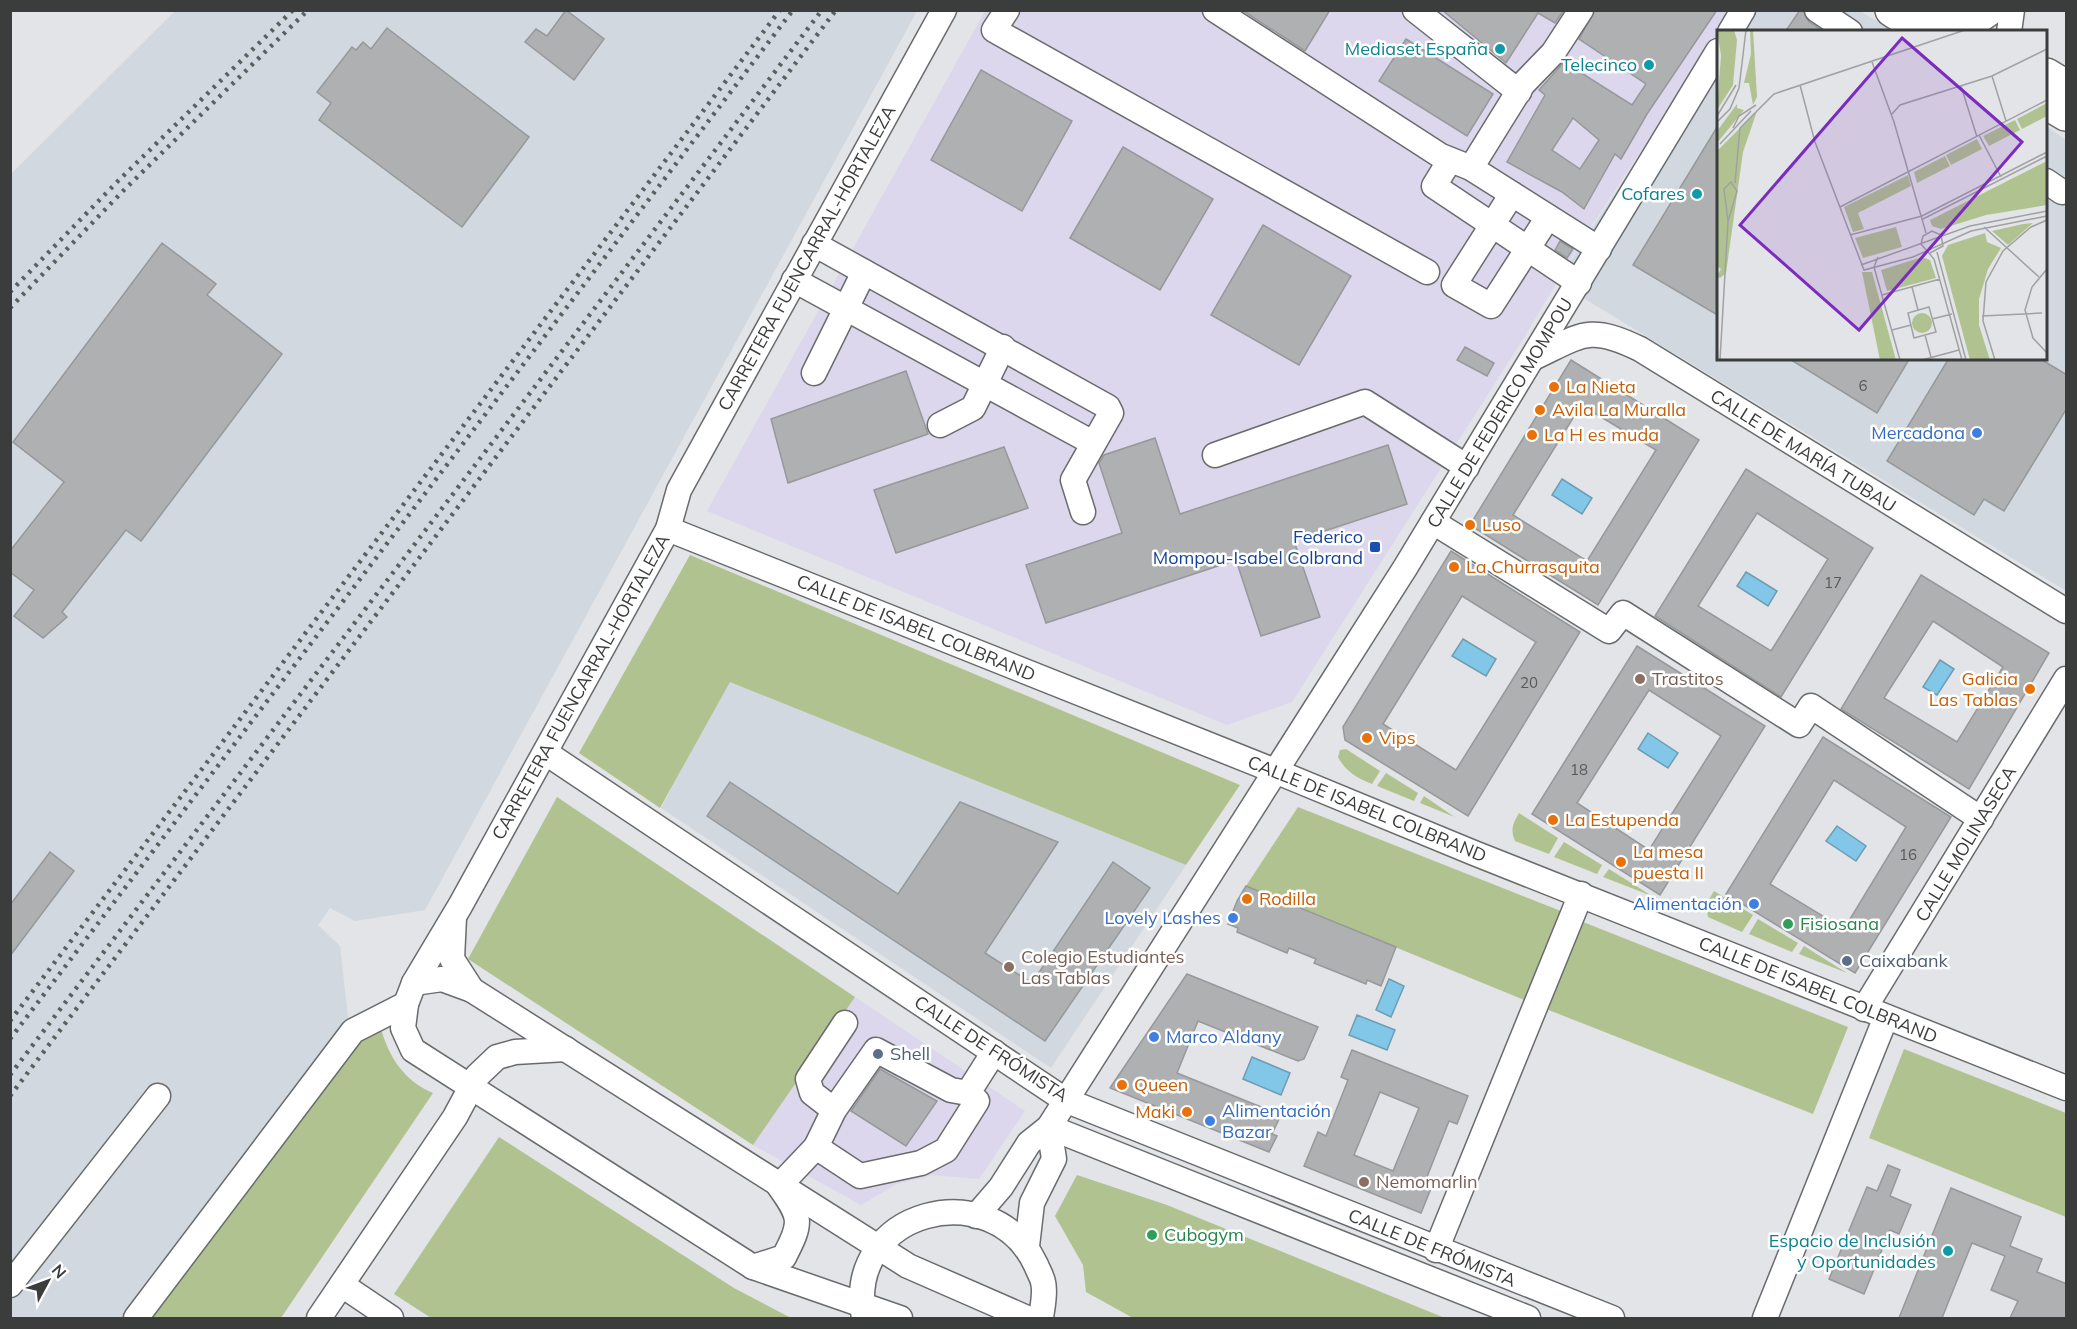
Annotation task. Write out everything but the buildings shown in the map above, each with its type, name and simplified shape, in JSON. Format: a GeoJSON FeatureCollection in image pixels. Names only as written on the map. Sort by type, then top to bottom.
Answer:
{"type":"FeatureCollection","features":[{"type":"Feature","properties":{"kind":"highway"},"geometry":{"type":"LineString","coordinates":[[1892,10],[1923,30]]}},
{"type":"Feature","properties":{"kind":"highway"},"geometry":{"type":"LineString","coordinates":[[1938,10],[1970,30]]}},
{"type":"Feature","properties":{"kind":"highway"},"geometry":{"type":"LineString","coordinates":[[2047,76],[2067,87]]}},
{"type":"Feature","properties":{"kind":"highway"},"geometry":{"type":"LineString","coordinates":[[2047,103],[2067,114]]}},
{"type":"Feature","properties":{"kind":"street","name":"CARRETERA FUENCARRAL-HORTALEZA"},"geometry":{"type":"LineString","coordinates":[[410,993],[546,753],[668,529],[678,490],[944,10]]}},
{"type":"Feature","properties":{"kind":"street"},"geometry":{"type":"LineString","coordinates":[[1007,10],[994,30],[1427,272]]}},
{"type":"Feature","properties":{"kind":"street"},"geometry":{"type":"LineString","coordinates":[[1215,10],[1599,249]]}},
{"type":"Feature","properties":{"kind":"street"},"geometry":{"type":"LineString","coordinates":[[1415,10],[1519,92]]}},
{"type":"Feature","properties":{"kind":"street"},"geometry":{"type":"LineString","coordinates":[[1579,282],[1434,186],[1461,164],[1553,53],[1581,10]]}},
{"type":"Feature","properties":{"kind":"street"},"geometry":{"type":"LineString","coordinates":[[1817,10],[1847,30]]}},
{"type":"Feature","properties":{"kind":"street"},"geometry":{"type":"LineString","coordinates":[[1970,30],[1995,10]]}},
{"type":"Feature","properties":{"kind":"street"},"geometry":{"type":"LineString","coordinates":[[2009,30],[2012,10]]}},
{"type":"Feature","properties":{"kind":"street","name":"CALLE DE FEDERICO MOMPOU"},"geometry":{"type":"LineString","coordinates":[[976,1216],[1001,1187],[1029,1143],[1049,1126],[1224,855],[1467,467],[1717,54]]}},
{"type":"Feature","properties":{"kind":"street"},"geometry":{"type":"LineString","coordinates":[[1512,194],[1454,285],[1491,306],[1548,217]]}},
{"type":"Feature","properties":{"kind":"street"},"geometry":{"type":"LineString","coordinates":[[814,244],[1108,407],[1111,413],[1072,480],[1083,512]]}},
{"type":"Feature","properties":{"kind":"street"},"geometry":{"type":"LineString","coordinates":[[814,373],[864,272]]}},
{"type":"Feature","properties":{"kind":"street"},"geometry":{"type":"LineString","coordinates":[[794,280],[1093,443]]}},
{"type":"Feature","properties":{"kind":"street","name":"CALLE DE MARÍA TUBAU"},"geometry":{"type":"LineString","coordinates":[[1533,358],[1567,342],[1597,333],[1619,339],[1640,349],[1924,526],[2067,611]]}},
{"type":"Feature","properties":{"kind":"street"},"geometry":{"type":"LineString","coordinates":[[940,425],[969,411],[1003,347]]}},
{"type":"Feature","properties":{"kind":"street"},"geometry":{"type":"LineString","coordinates":[[1215,455],[1365,402],[1467,467]]}},
{"type":"Feature","properties":{"kind":"street"},"geometry":{"type":"LineString","coordinates":[[1433,522],[1609,631],[1623,613],[1799,725],[1810,706],[1981,819]]}},
{"type":"Feature","properties":{"kind":"street","name":"CALLE DE ISABEL COLBRAND"},"geometry":{"type":"LineString","coordinates":[[668,529],[1275,771],[1474,854],[1581,894],[2067,1088]]}},
{"type":"Feature","properties":{"kind":"street","name":"CALLE MOLINASECA"},"geometry":{"type":"LineString","coordinates":[[1765,1318],[1875,1013],[1981,819],[2067,679]]}},
{"type":"Feature","properties":{"kind":"street","name":"CALLE DE FRÓMISTA"},"geometry":{"type":"LineString","coordinates":[[546,753],[1065,1100],[1436,1250],[1612,1318]]}},
{"type":"Feature","properties":{"kind":"street"},"geometry":{"type":"LineString","coordinates":[[1436,1250],[1581,894]]}},
{"type":"Feature","properties":{"kind":"street"},"geometry":{"type":"LineString","coordinates":[[454,915],[452,959],[472,990]]}},
{"type":"Feature","properties":{"kind":"street"},"geometry":{"type":"LineString","coordinates":[[136,1318],[353,1030],[410,993],[442,979],[472,990],[908,1266],[1027,1318]]}},
{"type":"Feature","properties":{"kind":"street"},"geometry":{"type":"LineString","coordinates":[[410,993],[403,1028],[413,1050],[753,1268],[863,1311],[900,1318]]}},
{"type":"Feature","properties":{"kind":"street"},"geometry":{"type":"LineString","coordinates":[[834,1110],[812,1093],[808,1079],[845,1023]]}},
{"type":"Feature","properties":{"kind":"street"},"geometry":{"type":"LineString","coordinates":[[319,1318],[455,1117],[477,1076],[497,1057],[515,1052],[566,1049]]}},
{"type":"Feature","properties":{"kind":"street"},"geometry":{"type":"LineString","coordinates":[[779,1186],[816,1147],[834,1110],[876,1050],[951,1090],[968,1094],[977,1101],[946,1150],[921,1163],[860,1176],[816,1147]]}},
{"type":"Feature","properties":{"kind":"street"},"geometry":{"type":"LineString","coordinates":[[968,1094],[994,1052]]}},
{"type":"Feature","properties":{"kind":"street"},"geometry":{"type":"LineString","coordinates":[[10,1285],[158,1096]]}},
{"type":"Feature","properties":{"kind":"street"},"geometry":{"type":"LineString","coordinates":[[1027,1246],[1032,1203],[1054,1159],[1049,1126]]}},
{"type":"Feature","properties":{"kind":"street","name":"CALLE DE FRÓMISTA"},"geometry":{"type":"LineString","coordinates":[[1049,1126],[1528,1318]]}},
{"type":"Feature","properties":{"kind":"street"},"geometry":{"type":"LineString","coordinates":[[753,1268],[784,1257],[797,1232],[796,1211],[779,1186]]}},
{"type":"Feature","properties":{"kind":"street"},"geometry":{"type":"LineString","coordinates":[[863,1311],[862,1279],[878,1247],[902,1225],[920,1216],[941,1212],[976,1216],[1004,1227],[1027,1246],[1043,1282],[1041,1318]]}},
{"type":"Feature","properties":{"kind":"street"},"geometry":{"type":"LineString","coordinates":[[342,1285],[391,1318]]}},
{"type":"Feature","properties":{"kind":"shaded area"},"geometry":{"type":"Polygon","coordinates":[[[1734,10],[1860,11],[1891,30],[1722,30],[1734,10]]]}},
{"type":"Feature","properties":{"kind":"shaded area"},"geometry":{"type":"Polygon","coordinates":[[[175,11],[917,11],[425,910],[355,921],[330,908],[318,925],[340,946],[349,1026],[125,1318],[11,1318],[10,175],[175,11]]]}},
{"type":"Feature","properties":{"kind":"shaded area"},"geometry":{"type":"Polygon","coordinates":[[[985,11],[1734,11],[1721,30],[1717,30],[1717,37],[1586,234],[1520,344],[1292,702],[1227,725],[707,511],[985,11]]]}},
{"type":"Feature","properties":{"kind":"shaded area"},"geometry":{"type":"Polygon","coordinates":[[[1717,37],[1717,360],[2047,360],[2047,127],[2066,140],[2066,591],[1557,282],[1717,37]]]}},
{"type":"Feature","properties":{"kind":"shaded area","name":"Colegio Estudiantes Las Tablas"},"geometry":{"type":"Polygon","coordinates":[[[729,681],[1186,865],[1051,1068],[661,808],[729,681]]]}},
{"type":"Feature","properties":{"kind":"shaded area","name":"Shell"},"geometry":{"type":"Polygon","coordinates":[[[855,997],[1025,1111],[979,1179],[933,1175],[897,1184],[861,1205],[753,1145],[855,997]]]}},
{"type":"Feature","properties":{"kind":"green space"},"geometry":{"type":"Polygon","coordinates":[[[690,555],[1240,785],[1186,865],[730,682],[660,808],[579,753],[690,555]]]}},
{"type":"Feature","properties":{"kind":"green space"},"geometry":{"type":"Polygon","coordinates":[[[1346,749],[1380,771],[1372,784],[1352,774],[1341,762],[1338,757],[1340,750],[1346,749]]]}},
{"type":"Feature","properties":{"kind":"green space"},"geometry":{"type":"Polygon","coordinates":[[[1386,773],[1418,793],[1414,801],[1377,786],[1386,773]]]}},
{"type":"Feature","properties":{"kind":"green space"},"geometry":{"type":"Polygon","coordinates":[[[1424,796],[1455,817],[1420,803],[1424,796]]]}},
{"type":"Feature","properties":{"kind":"green space"},"geometry":{"type":"Polygon","coordinates":[[[557,797],[855,997],[753,1145],[468,959],[557,797]]]}},
{"type":"Feature","properties":{"kind":"green space"},"geometry":{"type":"Polygon","coordinates":[[[1298,807],[1566,913],[1529,1002],[1246,886],[1298,807]]]}},
{"type":"Feature","properties":{"kind":"green space"},"geometry":{"type":"Polygon","coordinates":[[[1519,813],[1558,838],[1549,854],[1515,841],[1513,827],[1519,813]]]}},
{"type":"Feature","properties":{"kind":"green space"},"geometry":{"type":"Polygon","coordinates":[[[1564,842],[1602,865],[1597,874],[1554,857],[1564,842]]]}},
{"type":"Feature","properties":{"kind":"green space"},"geometry":{"type":"Polygon","coordinates":[[[1609,869],[1652,896],[1603,877],[1609,869]]]}},
{"type":"Feature","properties":{"kind":"green space"},"geometry":{"type":"Polygon","coordinates":[[[1714,891],[1753,915],[1742,932],[1708,917],[1706,905],[1714,891]]]}},
{"type":"Feature","properties":{"kind":"green space"},"geometry":{"type":"Polygon","coordinates":[[[1758,919],[1798,943],[1792,952],[1749,934],[1758,919]]]}},
{"type":"Feature","properties":{"kind":"green space"},"geometry":{"type":"Polygon","coordinates":[[[1578,920],[1848,1027],[1813,1114],[1541,1007],[1578,920]]]}},
{"type":"Feature","properties":{"kind":"green space"},"geometry":{"type":"Polygon","coordinates":[[[1804,946],[1847,973],[1799,954],[1804,946]]]}},
{"type":"Feature","properties":{"kind":"green space"},"geometry":{"type":"Polygon","coordinates":[[[380,1026],[388,1048],[405,1074],[422,1088],[433,1093],[281,1318],[146,1318],[352,1041],[380,1026]]]}},
{"type":"Feature","properties":{"kind":"green space"},"geometry":{"type":"Polygon","coordinates":[[[1904,1049],[2066,1113],[2066,1217],[1869,1138],[1904,1049]]]}},
{"type":"Feature","properties":{"kind":"green space"},"geometry":{"type":"Polygon","coordinates":[[[499,1137],[734,1288],[791,1318],[431,1318],[394,1294],[499,1137]]]}},
{"type":"Feature","properties":{"kind":"green space"},"geometry":{"type":"Polygon","coordinates":[[[1077,1175],[1167,1205],[1445,1318],[1133,1318],[1086,1292],[1083,1265],[1055,1216],[1077,1175]]]}},
{"type":"Feature","properties":{"kind":"water"},"geometry":{"type":"Polygon","coordinates":[[[1562,479],[1592,498],[1582,514],[1552,495],[1562,479]]]}},
{"type":"Feature","properties":{"kind":"water"},"geometry":{"type":"Polygon","coordinates":[[[1746,572],[1777,591],[1768,606],[1737,586],[1746,572]]]}},
{"type":"Feature","properties":{"kind":"water"},"geometry":{"type":"Polygon","coordinates":[[[1463,639],[1496,659],[1486,676],[1452,656],[1463,639]]]}},
{"type":"Feature","properties":{"kind":"water"},"geometry":{"type":"Polygon","coordinates":[[[1940,660],[1954,669],[1937,695],[1923,687],[1940,660]]]}},
{"type":"Feature","properties":{"kind":"water"},"geometry":{"type":"Polygon","coordinates":[[[1648,733],[1678,753],[1668,768],[1638,749],[1648,733]]]}},
{"type":"Feature","properties":{"kind":"water"},"geometry":{"type":"Polygon","coordinates":[[[1837,826],[1866,846],[1856,861],[1826,841],[1837,826]]]}},
{"type":"Feature","properties":{"kind":"water"},"geometry":{"type":"Polygon","coordinates":[[[1389,979],[1404,986],[1391,1017],[1376,1010],[1389,979]]]}},
{"type":"Feature","properties":{"kind":"water"},"geometry":{"type":"Polygon","coordinates":[[[1357,1015],[1395,1030],[1387,1050],[1349,1035],[1357,1015]]]}},
{"type":"Feature","properties":{"kind":"water"},"geometry":{"type":"Polygon","coordinates":[[[1252,1057],[1290,1073],[1281,1095],[1243,1079],[1252,1057]]]}},
{"type":"Feature","properties":{"kind":"railway"},"geometry":{"type":"LineString","coordinates":[[10,292],[117,182],[293,10]]}},
{"type":"Feature","properties":{"kind":"railway"},"geometry":{"type":"LineString","coordinates":[[10,308],[124,190],[308,10]]}},
{"type":"Feature","properties":{"kind":"railway"},"geometry":{"type":"LineString","coordinates":[[10,1021],[780,10]]}},
{"type":"Feature","properties":{"kind":"railway"},"geometry":{"type":"LineString","coordinates":[[10,1039],[793,10]]}},
{"type":"Feature","properties":{"kind":"railway"},"geometry":{"type":"LineString","coordinates":[[10,1075],[822,10]]}},
{"type":"Feature","properties":{"kind":"railway"},"geometry":{"type":"LineString","coordinates":[[10,1096],[836,10]]}},
{"type":"Feature","properties":{"kind":"place","name":"Mediaset España"},"geometry":{"type":"Point","coordinates":[1500,49]}},
{"type":"Feature","properties":{"kind":"place","name":"Telecinco"},"geometry":{"type":"Point","coordinates":[1649,65]}},
{"type":"Feature","properties":{"kind":"place","name":"Cofares"},"geometry":{"type":"Point","coordinates":[1697,194]}},
{"type":"Feature","properties":{"kind":"place","name":"La Nieta"},"geometry":{"type":"Point","coordinates":[1554,387]}},
{"type":"Feature","properties":{"kind":"place","name":"Avila La Muralla"},"geometry":{"type":"Point","coordinates":[1540,410]}},
{"type":"Feature","properties":{"kind":"place","name":"Mercadona"},"geometry":{"type":"Point","coordinates":[1977,433]}},
{"type":"Feature","properties":{"kind":"place","name":"La H es muda"},"geometry":{"type":"Point","coordinates":[1532,435]}},
{"type":"Feature","properties":{"kind":"place","name":"Luso"},"geometry":{"type":"Point","coordinates":[1470,525]}},
{"type":"Feature","properties":{"kind":"place","name":"Federico Mompou-Isabel Colbrand"},"geometry":{"type":"Point","coordinates":[1375,547]}},
{"type":"Feature","properties":{"kind":"place","name":"La Churrasquita"},"geometry":{"type":"Point","coordinates":[1454,567]}},
{"type":"Feature","properties":{"kind":"place","name":"Trastitos"},"geometry":{"type":"Point","coordinates":[1640,679]}},
{"type":"Feature","properties":{"kind":"place","name":"Galicia Las Tablas"},"geometry":{"type":"Point","coordinates":[2030,689]}},
{"type":"Feature","properties":{"kind":"place","name":"Vips"},"geometry":{"type":"Point","coordinates":[1367,738]}},
{"type":"Feature","properties":{"kind":"place","name":"La Estupenda"},"geometry":{"type":"Point","coordinates":[1553,820]}},
{"type":"Feature","properties":{"kind":"place","name":"La mesa puesta II"},"geometry":{"type":"Point","coordinates":[1621,862]}},
{"type":"Feature","properties":{"kind":"place","name":"Rodilla"},"geometry":{"type":"Point","coordinates":[1247,899]}},
{"type":"Feature","properties":{"kind":"place","name":"Alimentación"},"geometry":{"type":"Point","coordinates":[1754,904]}},
{"type":"Feature","properties":{"kind":"place","name":"Lovely Lashes"},"geometry":{"type":"Point","coordinates":[1233,918]}},
{"type":"Feature","properties":{"kind":"place","name":"Fisiosana"},"geometry":{"type":"Point","coordinates":[1788,924]}},
{"type":"Feature","properties":{"kind":"place","name":"Caixabank"},"geometry":{"type":"Point","coordinates":[1847,961]}},
{"type":"Feature","properties":{"kind":"place","name":"Colegio Estudiantes Las Tablas"},"geometry":{"type":"Point","coordinates":[1009,967]}},
{"type":"Feature","properties":{"kind":"place","name":"Marco Aldany"},"geometry":{"type":"Point","coordinates":[1154,1037]}},
{"type":"Feature","properties":{"kind":"place","name":"Shell"},"geometry":{"type":"Point","coordinates":[878,1054]}},
{"type":"Feature","properties":{"kind":"place","name":"Queen"},"geometry":{"type":"Point","coordinates":[1122,1085]}},
{"type":"Feature","properties":{"kind":"place","name":"Maki"},"geometry":{"type":"Point","coordinates":[1187,1112]}},
{"type":"Feature","properties":{"kind":"place","name":"Alimentación Bazar"},"geometry":{"type":"Point","coordinates":[1210,1121]}},
{"type":"Feature","properties":{"kind":"place","name":"Nemomarlin"},"geometry":{"type":"Point","coordinates":[1364,1182]}},
{"type":"Feature","properties":{"kind":"place","name":"Cubogym"},"geometry":{"type":"Point","coordinates":[1152,1235]}},
{"type":"Feature","properties":{"kind":"place","name":"Espacio de Inclusión y Oportunidades"},"geometry":{"type":"Point","coordinates":[1948,1251]}}]}
